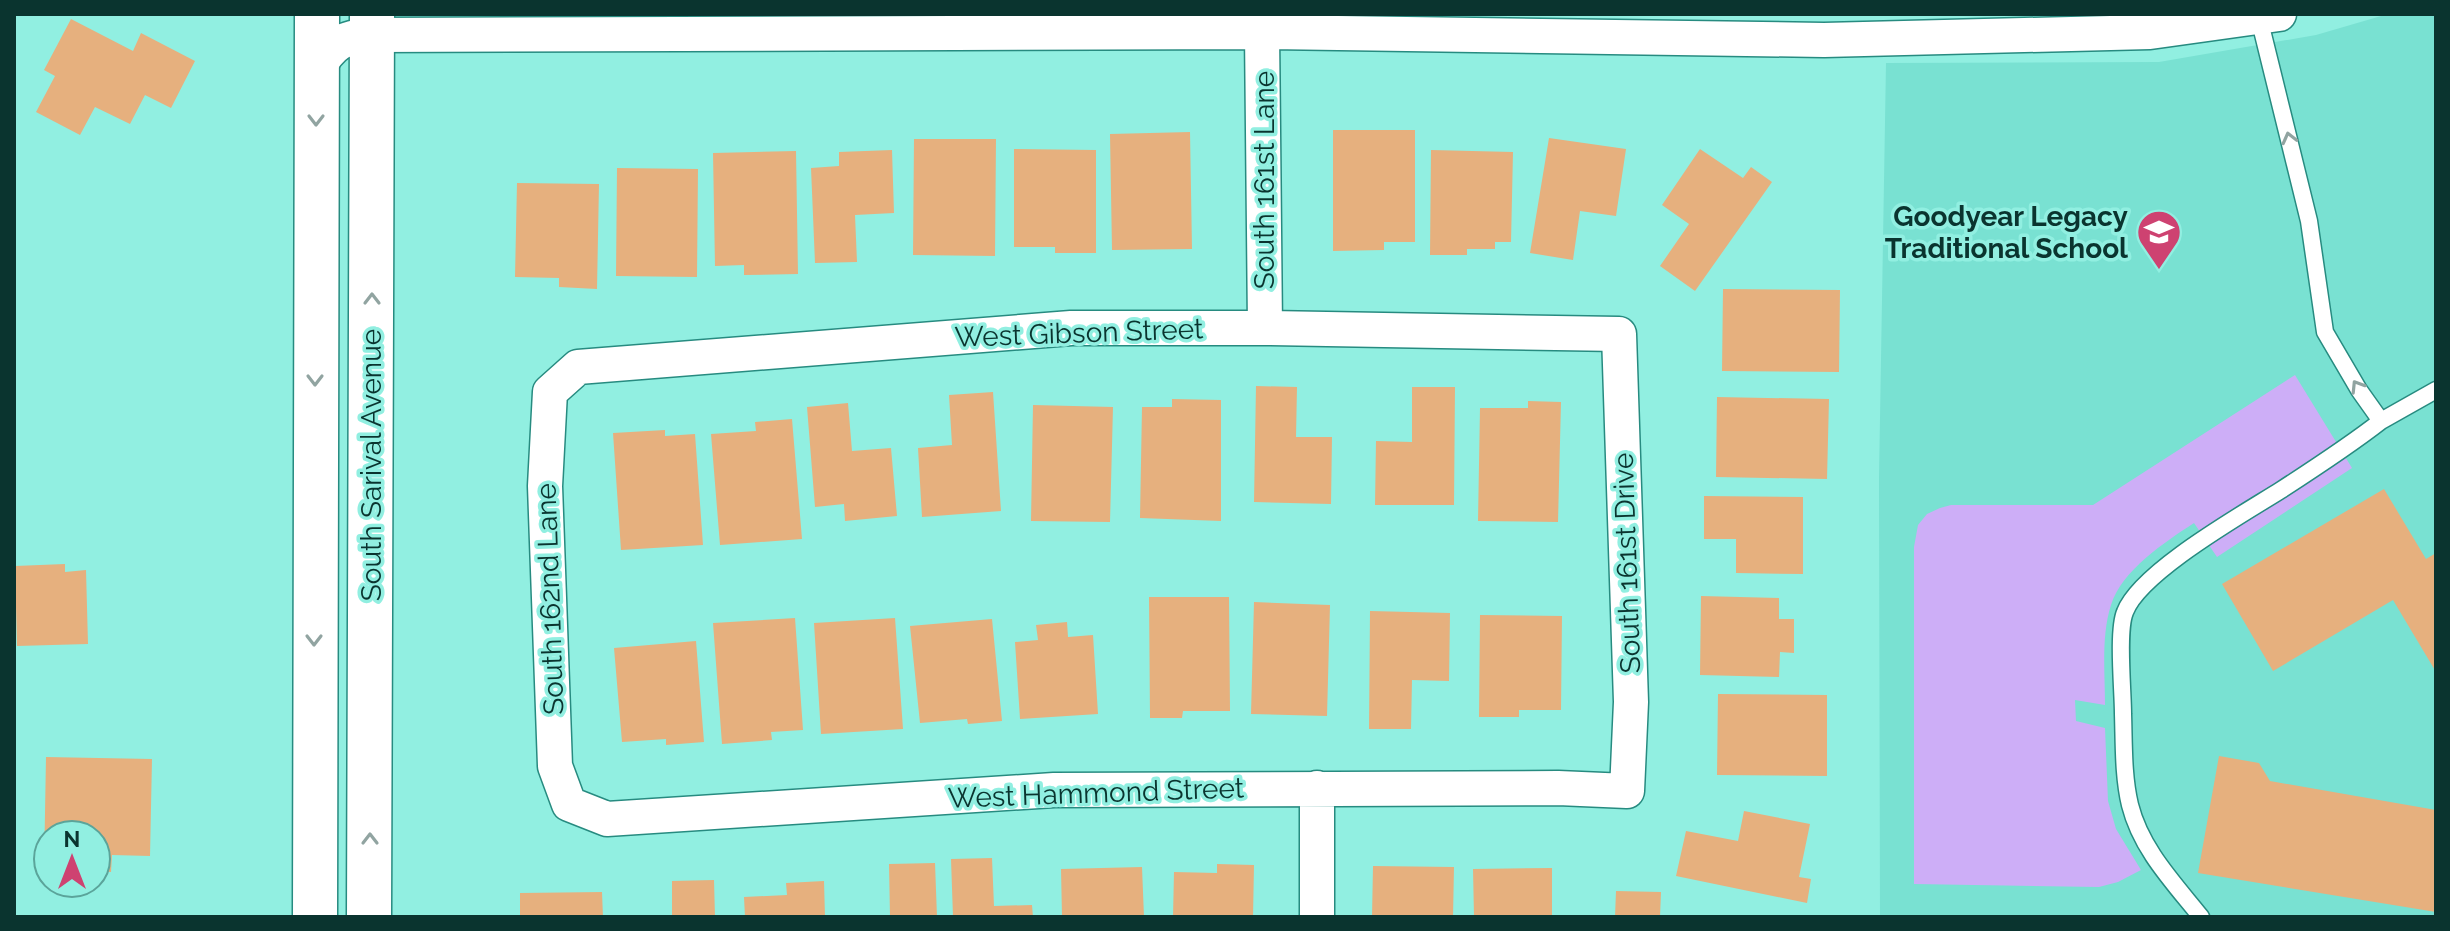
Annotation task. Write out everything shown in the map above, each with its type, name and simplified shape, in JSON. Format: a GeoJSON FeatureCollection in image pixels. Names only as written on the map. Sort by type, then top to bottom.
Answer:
{"type":"FeatureCollection","features":[{"type":"Feature","properties":{"kind":"main road","name":"South Sarival Avenue"},"geometry":{"type":"LineString","coordinates":[[315,917],[317,14]]}},
{"type":"Feature","properties":{"kind":"main road","name":"South Sarival Avenue"},"geometry":{"type":"LineString","coordinates":[[369,917],[372,24]]}},
{"type":"Feature","properties":{"kind":"street"},"geometry":{"type":"LineString","coordinates":[[317,69],[330,48],[372,24],[1262,32],[1824,27],[2150,32],[2269,16]]}},
{"type":"Feature","properties":{"kind":"street","name":"South 161st Lane"},"geometry":{"type":"LineString","coordinates":[[1262,32],[1265,328]]}},
{"type":"Feature","properties":{"kind":"street","name":"West Gibson Street"},"geometry":{"type":"LineString","coordinates":[[550,392],[578,367],[1071,328],[1619,334]]}},
{"type":"Feature","properties":{"kind":"street","name":"South 161st Drive"},"geometry":{"type":"LineString","coordinates":[[1619,334],[1631,702],[1627,791]]}},
{"type":"Feature","properties":{"kind":"street","name":"South 162nd Lane"},"geometry":{"type":"LineString","coordinates":[[550,392],[545,486],[555,766],[569,804]]}},
{"type":"Feature","properties":{"kind":"street"},"geometry":{"type":"LineString","coordinates":[[1317,788],[1317,917]]}},
{"type":"Feature","properties":{"kind":"street","name":"West Hammond Street"},"geometry":{"type":"LineString","coordinates":[[569,804],[607,819],[1054,790],[1558,788],[1627,791]]}},
{"type":"Feature","properties":{"kind":"lane"},"geometry":{"type":"LineString","coordinates":[[2269,16],[2309,221],[2325,332],[2381,421]]}},
{"type":"Feature","properties":{"kind":"lane"},"geometry":{"type":"LineString","coordinates":[[2201,917],[2154,858],[2139,832],[2130,804],[2125,765],[2124,614],[2134,594],[2193,546],[2344,449],[2381,421],[2436,390]]}},
{"type":"Feature","properties":{"kind":"shaded area","name":"Goodyear Legacy Traditional School"},"geometry":{"type":"Polygon","coordinates":[[[2388,14],[2436,14],[2436,917],[1880,917],[1879,478],[1886,63],[2159,62],[2316,35],[2388,14]]]}},
{"type":"Feature","properties":{"kind":"shaded area"},"geometry":{"type":"Polygon","coordinates":[[[2295,375],[2352,468],[2217,557],[2194,523],[2146,558],[2125,580],[2111,605],[2105,642],[2105,705],[2075,700],[2076,721],[2105,728],[2108,801],[2116,829],[2141,870],[2118,882],[2099,887],[1914,884],[1914,547],[1918,525],[1927,514],[1951,505],[2093,505],[2295,375]]]}},
{"type":"Feature","properties":{"kind":"building"},"geometry":{"type":"Polygon","coordinates":[[[71,19],[133,51],[141,33],[195,61],[171,108],[145,95],[130,124],[95,107],[80,135],[36,112],[55,76],[44,70],[71,19]]]}},
{"type":"Feature","properties":{"kind":"building"},"geometry":{"type":"Polygon","coordinates":[[[1333,130],[1415,130],[1415,242],[1384,242],[1384,250],[1333,251],[1333,130]]]}},
{"type":"Feature","properties":{"kind":"building"},"geometry":{"type":"Polygon","coordinates":[[[1190,132],[1192,249],[1112,250],[1110,134],[1190,132]]]}},
{"type":"Feature","properties":{"kind":"building"},"geometry":{"type":"Polygon","coordinates":[[[1549,138],[1626,149],[1616,216],[1580,211],[1573,260],[1530,253],[1549,138]]]}},
{"type":"Feature","properties":{"kind":"building"},"geometry":{"type":"Polygon","coordinates":[[[914,139],[996,139],[995,256],[913,255],[914,139]]]}},
{"type":"Feature","properties":{"kind":"building"},"geometry":{"type":"Polygon","coordinates":[[[1014,149],[1096,150],[1096,253],[1055,253],[1055,247],[1014,247],[1014,149]]]}},
{"type":"Feature","properties":{"kind":"building"},"geometry":{"type":"Polygon","coordinates":[[[1700,149],[1743,178],[1751,167],[1772,182],[1695,291],[1660,266],[1689,224],[1662,205],[1700,149]]]}},
{"type":"Feature","properties":{"kind":"building"},"geometry":{"type":"Polygon","coordinates":[[[892,150],[894,213],[855,215],[857,262],[815,263],[811,168],[839,166],[839,152],[892,150]]]}},
{"type":"Feature","properties":{"kind":"building"},"geometry":{"type":"Polygon","coordinates":[[[1431,150],[1513,152],[1511,242],[1495,242],[1495,249],[1467,249],[1467,255],[1430,255],[1431,150]]]}},
{"type":"Feature","properties":{"kind":"building"},"geometry":{"type":"Polygon","coordinates":[[[796,151],[798,274],[744,275],[744,265],[715,266],[713,153],[796,151]]]}},
{"type":"Feature","properties":{"kind":"building"},"geometry":{"type":"Polygon","coordinates":[[[617,168],[698,169],[697,277],[616,276],[617,168]]]}},
{"type":"Feature","properties":{"kind":"building"},"geometry":{"type":"Polygon","coordinates":[[[517,183],[599,184],[597,289],[559,287],[559,278],[515,277],[517,183]]]}},
{"type":"Feature","properties":{"kind":"building"},"geometry":{"type":"Polygon","coordinates":[[[1723,289],[1840,290],[1839,372],[1722,371],[1723,289]]]}},
{"type":"Feature","properties":{"kind":"building"},"geometry":{"type":"Polygon","coordinates":[[[1256,386],[1297,387],[1296,437],[1332,437],[1331,504],[1254,502],[1256,386]]]}},
{"type":"Feature","properties":{"kind":"building"},"geometry":{"type":"Polygon","coordinates":[[[1412,387],[1455,387],[1454,505],[1375,505],[1376,441],[1412,442],[1412,387]]]}},
{"type":"Feature","properties":{"kind":"building"},"geometry":{"type":"Polygon","coordinates":[[[993,392],[1001,511],[922,517],[918,448],[952,445],[949,395],[993,392]]]}},
{"type":"Feature","properties":{"kind":"building"},"geometry":{"type":"Polygon","coordinates":[[[1717,397],[1829,399],[1827,479],[1716,477],[1717,397]]]}},
{"type":"Feature","properties":{"kind":"building"},"geometry":{"type":"Polygon","coordinates":[[[1172,399],[1221,400],[1221,521],[1140,518],[1142,407],[1172,407],[1172,399]]]}},
{"type":"Feature","properties":{"kind":"building"},"geometry":{"type":"Polygon","coordinates":[[[1528,401],[1561,402],[1558,522],[1478,521],[1480,408],[1528,408],[1528,401]]]}},
{"type":"Feature","properties":{"kind":"building"},"geometry":{"type":"Polygon","coordinates":[[[848,403],[852,451],[891,448],[897,516],[845,521],[844,504],[815,507],[807,407],[848,403]]]}},
{"type":"Feature","properties":{"kind":"building"},"geometry":{"type":"Polygon","coordinates":[[[1033,405],[1113,407],[1110,522],[1031,521],[1033,405]]]}},
{"type":"Feature","properties":{"kind":"building"},"geometry":{"type":"Polygon","coordinates":[[[792,419],[802,539],[720,545],[711,434],[756,431],[755,422],[792,419]]]}},
{"type":"Feature","properties":{"kind":"building"},"geometry":{"type":"Polygon","coordinates":[[[665,430],[665,436],[695,434],[703,545],[621,550],[613,433],[665,430]]]}},
{"type":"Feature","properties":{"kind":"building"},"geometry":{"type":"Polygon","coordinates":[[[2384,489],[2426,559],[2436,553],[2436,672],[2393,600],[2273,671],[2222,584],[2384,489]]]}},
{"type":"Feature","properties":{"kind":"building"},"geometry":{"type":"Polygon","coordinates":[[[1704,496],[1803,497],[1803,574],[1736,573],[1736,539],[1704,539],[1704,496]]]}},
{"type":"Feature","properties":{"kind":"building"},"geometry":{"type":"Polygon","coordinates":[[[65,564],[65,572],[86,570],[88,644],[17,646],[15,566],[65,564]]]}},
{"type":"Feature","properties":{"kind":"building"},"geometry":{"type":"Polygon","coordinates":[[[1701,596],[1779,598],[1779,619],[1794,619],[1794,653],[1780,652],[1779,677],[1700,675],[1701,596]]]}},
{"type":"Feature","properties":{"kind":"building"},"geometry":{"type":"Polygon","coordinates":[[[1149,597],[1229,597],[1230,711],[1183,711],[1182,718],[1150,718],[1149,597]]]}},
{"type":"Feature","properties":{"kind":"building"},"geometry":{"type":"Polygon","coordinates":[[[1254,602],[1330,605],[1327,716],[1251,714],[1254,602]]]}},
{"type":"Feature","properties":{"kind":"building"},"geometry":{"type":"Polygon","coordinates":[[[1370,611],[1450,613],[1449,681],[1412,680],[1411,729],[1369,729],[1370,611]]]}},
{"type":"Feature","properties":{"kind":"building"},"geometry":{"type":"Polygon","coordinates":[[[1480,615],[1562,616],[1561,710],[1519,710],[1519,717],[1479,717],[1480,615]]]}},
{"type":"Feature","properties":{"kind":"building"},"geometry":{"type":"Polygon","coordinates":[[[795,618],[803,730],[771,732],[772,740],[722,744],[713,623],[795,618]]]}},
{"type":"Feature","properties":{"kind":"building"},"geometry":{"type":"Polygon","coordinates":[[[895,618],[903,729],[821,734],[814,623],[895,618]]]}},
{"type":"Feature","properties":{"kind":"building"},"geometry":{"type":"Polygon","coordinates":[[[992,619],[1002,721],[968,724],[967,719],[920,723],[910,626],[992,619]]]}},
{"type":"Feature","properties":{"kind":"building"},"geometry":{"type":"Polygon","coordinates":[[[1067,622],[1068,637],[1093,635],[1098,714],[1020,719],[1015,642],[1038,640],[1036,625],[1067,622]]]}},
{"type":"Feature","properties":{"kind":"building"},"geometry":{"type":"Polygon","coordinates":[[[696,641],[704,742],[666,745],[666,739],[622,742],[614,648],[696,641]]]}},
{"type":"Feature","properties":{"kind":"building"},"geometry":{"type":"Polygon","coordinates":[[[1718,694],[1827,695],[1827,776],[1717,775],[1718,694]]]}},
{"type":"Feature","properties":{"kind":"building"},"geometry":{"type":"Polygon","coordinates":[[[2219,756],[2259,763],[2270,781],[2436,810],[2436,912],[2198,873],[2219,756]]]}},
{"type":"Feature","properties":{"kind":"building"},"geometry":{"type":"Polygon","coordinates":[[[46,757],[152,759],[150,856],[112,855],[112,819],[45,819],[46,757]]]}},
{"type":"Feature","properties":{"kind":"building"},"geometry":{"type":"Polygon","coordinates":[[[1744,811],[1810,824],[1799,877],[1811,879],[1807,903],[1676,876],[1686,831],[1738,841],[1744,811]]]}},
{"type":"Feature","properties":{"kind":"building"},"geometry":{"type":"Polygon","coordinates":[[[992,858],[994,906],[1032,905],[1033,917],[953,917],[951,859],[992,858]]]}},
{"type":"Feature","properties":{"kind":"building"},"geometry":{"type":"Polygon","coordinates":[[[935,863],[937,917],[890,917],[889,864],[935,863]]]}},
{"type":"Feature","properties":{"kind":"building"},"geometry":{"type":"Polygon","coordinates":[[[1217,864],[1254,865],[1253,917],[1173,917],[1174,872],[1217,873],[1217,864]]]}},
{"type":"Feature","properties":{"kind":"building"},"geometry":{"type":"Polygon","coordinates":[[[1373,866],[1454,867],[1453,917],[1372,917],[1373,866]]]}},
{"type":"Feature","properties":{"kind":"building"},"geometry":{"type":"Polygon","coordinates":[[[1142,867],[1144,917],[1062,917],[1061,869],[1142,867]]]}},
{"type":"Feature","properties":{"kind":"building"},"geometry":{"type":"Polygon","coordinates":[[[1552,868],[1552,917],[1474,917],[1473,869],[1552,868]]]}},
{"type":"Feature","properties":{"kind":"building"},"geometry":{"type":"Polygon","coordinates":[[[714,880],[715,917],[672,917],[672,881],[714,880]]]}},
{"type":"Feature","properties":{"kind":"building"},"geometry":{"type":"Polygon","coordinates":[[[824,881],[825,917],[745,917],[744,897],[787,895],[786,883],[824,881]]]}},
{"type":"Feature","properties":{"kind":"building"},"geometry":{"type":"Polygon","coordinates":[[[1616,891],[1661,892],[1660,917],[1615,917],[1616,891]]]}},
{"type":"Feature","properties":{"kind":"building"},"geometry":{"type":"Polygon","coordinates":[[[602,892],[603,917],[520,917],[520,893],[602,892]]]}},
{"type":"Feature","properties":{"kind":"place","name":"Goodyear Legacy Traditional School"},"geometry":{"type":"Point","coordinates":[2159,271]}}]}
